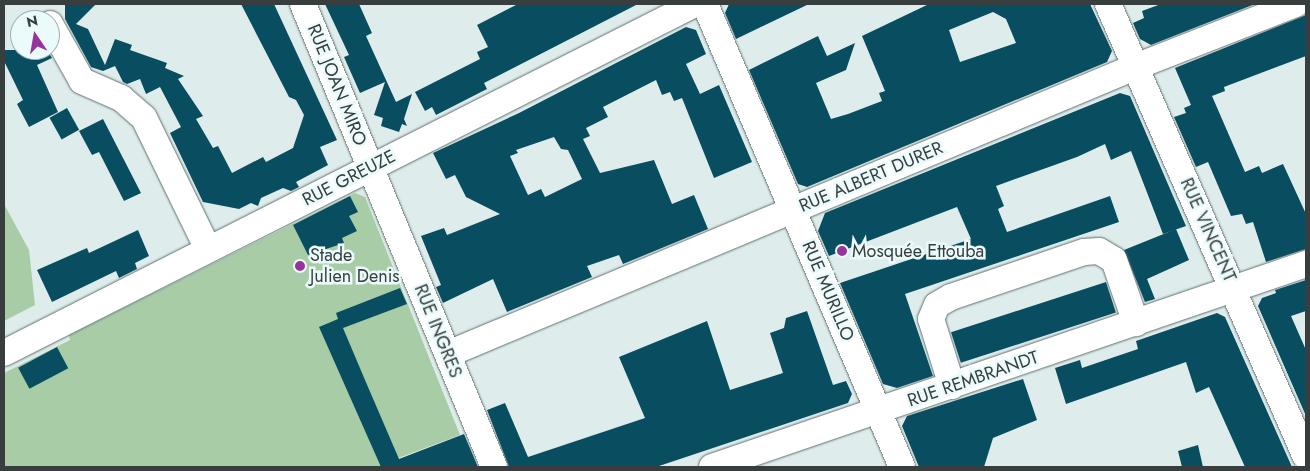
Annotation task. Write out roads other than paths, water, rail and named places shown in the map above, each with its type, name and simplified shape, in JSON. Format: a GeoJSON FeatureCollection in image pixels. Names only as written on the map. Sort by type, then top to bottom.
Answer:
{"type":"FeatureCollection","features":[{"type":"Feature","properties":{"kind":"street","name":"RUE JOAN MIRO"},"geometry":{"type":"LineString","coordinates":[[303,4],[370,167]]}},
{"type":"Feature","properties":{"kind":"street","name":"RUE GREUZE"},"geometry":{"type":"LineString","coordinates":[[4,353],[208,248],[695,4]]}},
{"type":"Feature","properties":{"kind":"street","name":"RUE MURILLO"},"geometry":{"type":"LineString","coordinates":[[705,4],[902,467]]}},
{"type":"Feature","properties":{"kind":"street","name":"RUE VINCENT"},"geometry":{"type":"LineString","coordinates":[[1108,4],[1306,457]]}},
{"type":"Feature","properties":{"kind":"street","name":"RUE ALBERT DURER"},"geometry":{"type":"LineString","coordinates":[[448,354],[1136,67],[1296,4]]}},
{"type":"Feature","properties":{"kind":"street"},"geometry":{"type":"LineString","coordinates":[[60,42],[82,81],[121,98],[144,118],[208,248]]}},
{"type":"Feature","properties":{"kind":"street","name":"RUE INGRES"},"geometry":{"type":"LineString","coordinates":[[370,167],[494,467]]}},
{"type":"Feature","properties":{"kind":"street"},"geometry":{"type":"LineString","coordinates":[[952,386],[931,319],[937,305],[951,297],[1084,252],[1100,251],[1114,260],[1136,323]]}},
{"type":"Feature","properties":{"kind":"street","name":"RUE REMBRANDT"},"geometry":{"type":"LineString","coordinates":[[712,467],[1306,264]]}},
{"type":"Feature","properties":{"kind":"place","name":"Mosquée Ettouba"},"geometry":{"type":"Point","coordinates":[842,251]}},
{"type":"Feature","properties":{"kind":"place","name":"Stade Julien Denis"},"geometry":{"type":"Point","coordinates":[300,266]}}]}
